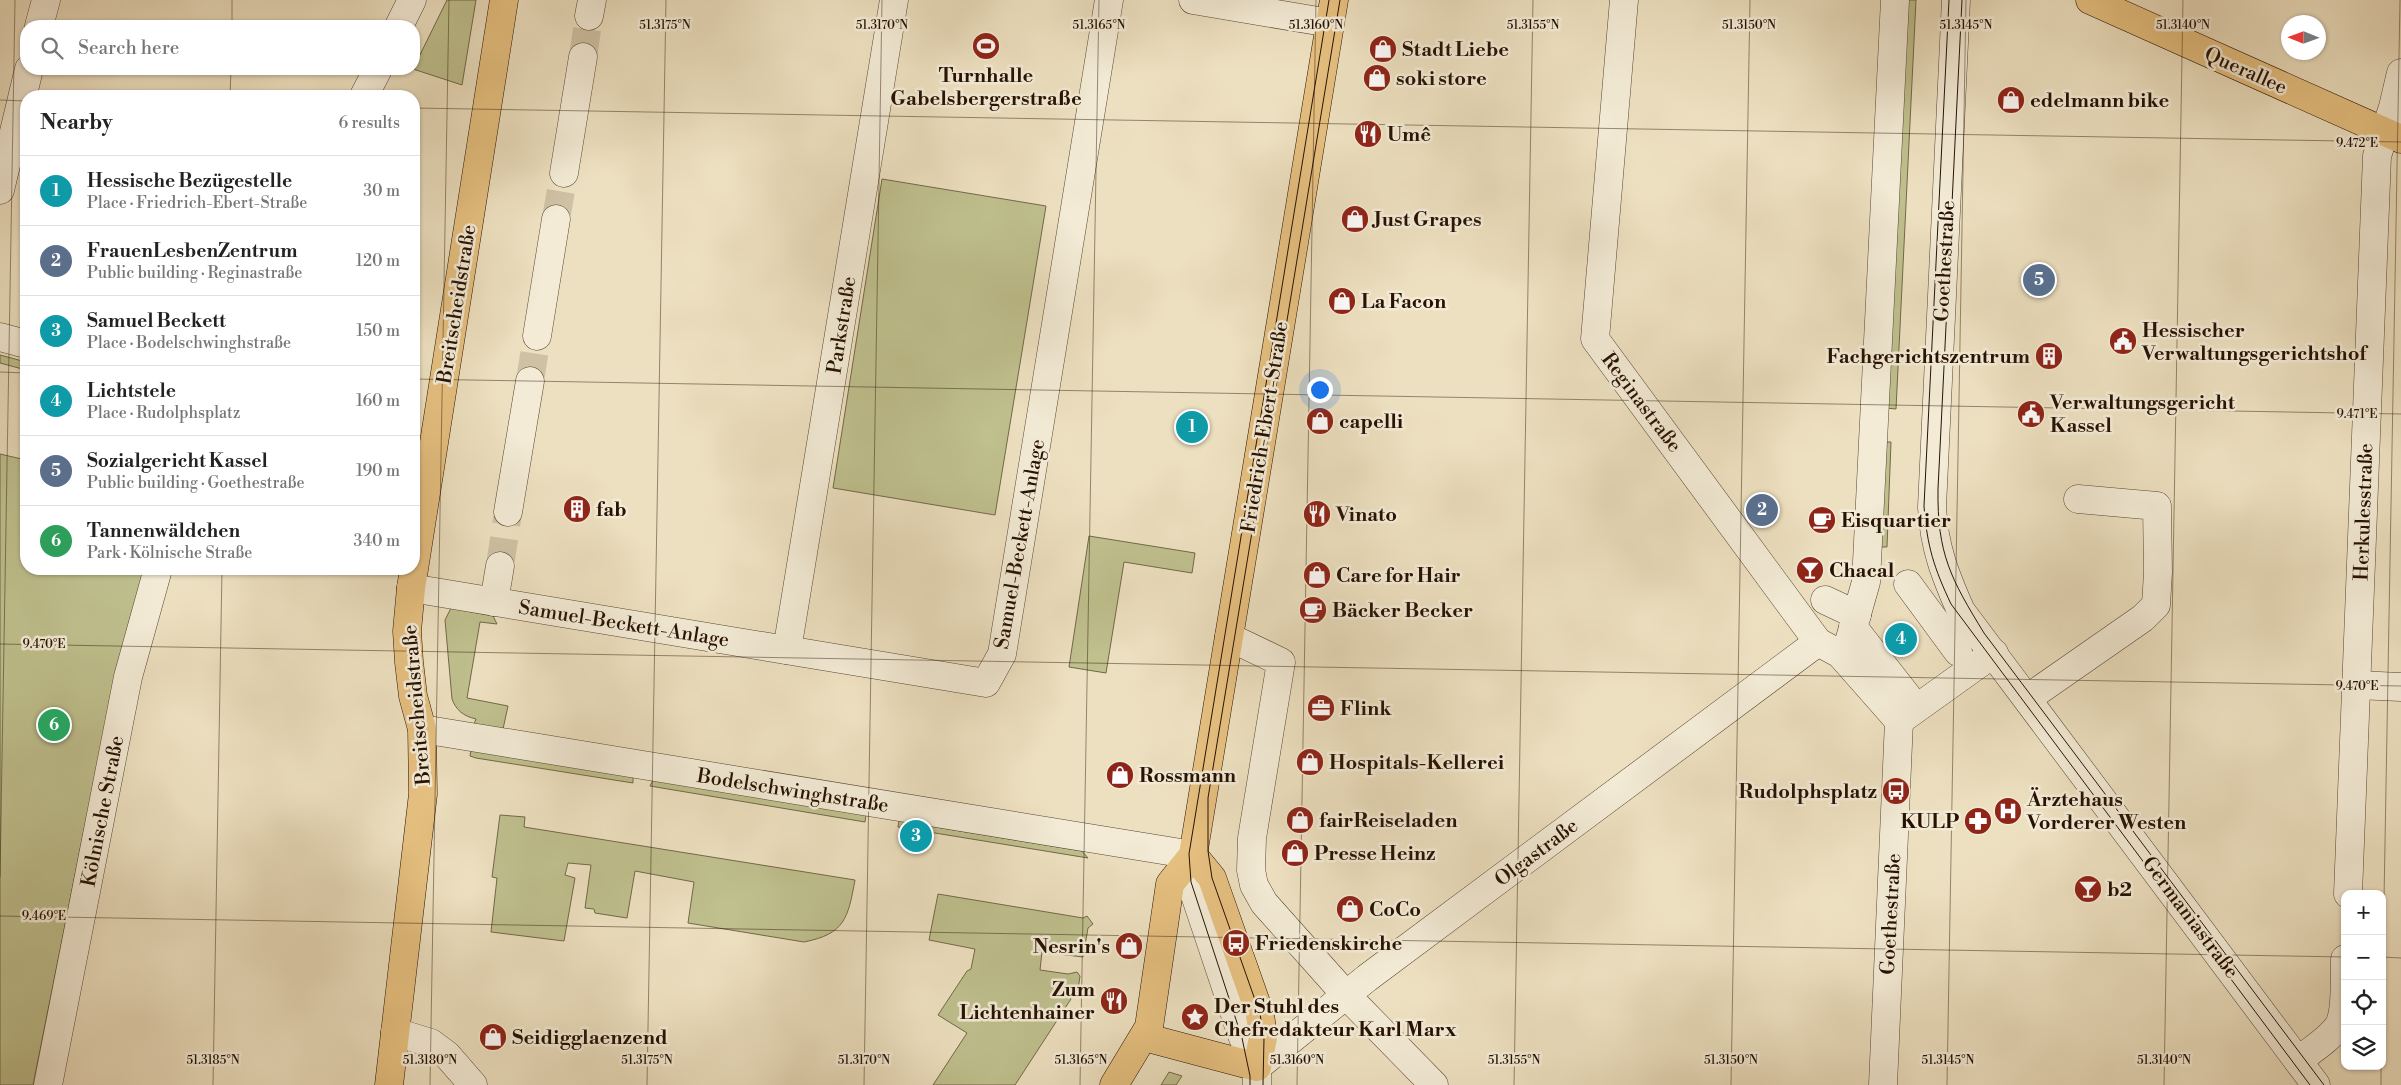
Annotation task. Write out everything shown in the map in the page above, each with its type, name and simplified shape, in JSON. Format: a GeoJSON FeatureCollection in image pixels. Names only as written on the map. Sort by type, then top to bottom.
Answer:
{"type":"FeatureCollection","features":[{"type":"Feature","properties":{"kind":"main road","name":"Breitscheidstraße"},"geometry":{"type":"LineString","coordinates":[[420,531],[504,0]]}},
{"type":"Feature","properties":{"kind":"main road","name":"Querallee"},"geometry":{"type":"LineString","coordinates":[[2090,0],[2393,135]]}},
{"type":"Feature","properties":{"kind":"main road","name":"Friedrich-Ebert-Straße"},"geometry":{"type":"LineString","coordinates":[[1193,855],[1332,11]]}},
{"type":"Feature","properties":{"kind":"main road","name":"Breitscheidstraße"},"geometry":{"type":"LineString","coordinates":[[389,1085],[423,794],[422,729],[413,696],[407,631],[413,575]]}},
{"type":"Feature","properties":{"kind":"main road"},"geometry":{"type":"LineString","coordinates":[[1114,1085],[1149,1027],[1170,884],[1193,855],[1212,878],[1260,1014],[1263,1038],[1257,1076],[1144,1038]]}},
{"type":"Feature","properties":{"kind":"street"},"geometry":{"type":"LineString","coordinates":[[41,20],[46,0]]}},
{"type":"Feature","properties":{"kind":"street"},"geometry":{"type":"LineString","coordinates":[[402,20],[412,0]]}},
{"type":"Feature","properties":{"kind":"street","name":"Parkstraße"},"geometry":{"type":"LineString","coordinates":[[787,650],[894,0]]}},
{"type":"Feature","properties":{"kind":"street","name":"Samuel-Beckett-Anlage"},"geometry":{"type":"LineString","coordinates":[[411,588],[986,683],[1002,654],[1109,0]]}},
{"type":"Feature","properties":{"kind":"street"},"geometry":{"type":"LineString","coordinates":[[1193,0],[1332,11]]}},
{"type":"Feature","properties":{"kind":"street","name":"Reginastraße"},"geometry":{"type":"LineString","coordinates":[[1624,0],[1595,340],[1818,642]]}},
{"type":"Feature","properties":{"kind":"street"},"geometry":{"type":"LineString","coordinates":[[1852,630],[1866,582],[1895,0]]}},
{"type":"Feature","properties":{"kind":"street","name":"Goethestraße"},"geometry":{"type":"LineString","coordinates":[[1956,0],[1932,507],[1933,530],[1944,572],[1961,611],[1994,653]]}},
{"type":"Feature","properties":{"kind":"street"},"geometry":{"type":"LineString","coordinates":[[564,173],[583,57]]}},
{"type":"Feature","properties":{"kind":"street","name":"Herkulesstraße"},"geometry":{"type":"LineString","coordinates":[[2348,890],[2377,156],[2393,135],[2401,73]]}},
{"type":"Feature","properties":{"kind":"street"},"geometry":{"type":"LineString","coordinates":[[24,90],[28,75]]}},
{"type":"Feature","properties":{"kind":"street"},"geometry":{"type":"LineString","coordinates":[[367,90],[375,75]]}},
{"type":"Feature","properties":{"kind":"street"},"geometry":{"type":"LineString","coordinates":[[0,190],[20,107]]}},
{"type":"Feature","properties":{"kind":"street"},"geometry":{"type":"LineString","coordinates":[[537,336],[556,219]]}},
{"type":"Feature","properties":{"kind":"street"},"geometry":{"type":"LineString","coordinates":[[0,337],[20,342]]}},
{"type":"Feature","properties":{"kind":"street"},"geometry":{"type":"LineString","coordinates":[[508,512],[530,381]]}},
{"type":"Feature","properties":{"kind":"street"},"geometry":{"type":"LineString","coordinates":[[2028,698],[2143,618],[2156,605],[2158,572],[2157,506],[2078,499]]}},
{"type":"Feature","properties":{"kind":"street","name":"Samuel-Beckett-Anlage"},"geometry":{"type":"LineString","coordinates":[[494,602],[500,566]]}},
{"type":"Feature","properties":{"kind":"street","name":"Kölnische Straße"},"geometry":{"type":"LineString","coordinates":[[48,1085],[128,677],[156,575]]}},
{"type":"Feature","properties":{"kind":"street"},"geometry":{"type":"LineString","coordinates":[[1866,582],[1919,580]]}},
{"type":"Feature","properties":{"kind":"street"},"geometry":{"type":"LineString","coordinates":[[1919,580],[1940,607]]}},
{"type":"Feature","properties":{"kind":"street"},"geometry":{"type":"LineString","coordinates":[[1919,580],[1958,652]]}},
{"type":"Feature","properties":{"kind":"street"},"geometry":{"type":"LineString","coordinates":[[1825,600],[1852,630],[1897,698]]}},
{"type":"Feature","properties":{"kind":"street"},"geometry":{"type":"LineString","coordinates":[[1229,637],[1281,662],[1252,838],[1251,870],[1254,885],[1264,903],[1346,995],[1434,1085]]}},
{"type":"Feature","properties":{"kind":"street"},"geometry":{"type":"LineString","coordinates":[[1818,642],[1840,654],[1897,698]]}},
{"type":"Feature","properties":{"kind":"street","name":"Olgastraße"},"geometry":{"type":"LineString","coordinates":[[1257,1076],[1346,995],[1818,642]]}},
{"type":"Feature","properties":{"kind":"street"},"geometry":{"type":"LineString","coordinates":[[1897,698],[1994,653]]}},
{"type":"Feature","properties":{"kind":"street","name":"Germaniastraße"},"geometry":{"type":"LineString","coordinates":[[1994,653],[2316,1085]]}},
{"type":"Feature","properties":{"kind":"street"},"geometry":{"type":"LineString","coordinates":[[2357,685],[2401,687]]}},
{"type":"Feature","properties":{"kind":"street","name":"Goethestraße"},"geometry":{"type":"LineString","coordinates":[[1882,1085],[1897,698]]}},
{"type":"Feature","properties":{"kind":"street","name":"Bodelschwinghstraße"},"geometry":{"type":"LineString","coordinates":[[422,729],[1193,855]]}},
{"type":"Feature","properties":{"kind":"street"},"geometry":{"type":"LineString","coordinates":[[2298,1061],[2332,1033],[2339,1024],[2342,1013],[2344,980]]}},
{"type":"Feature","properties":{"kind":"street"},"geometry":{"type":"LineString","coordinates":[[395,1032],[431,1043],[446,1055],[473,1085]]}},
{"type":"Feature","properties":{"kind":"green space"},"geometry":{"type":"Polygon","coordinates":[[[447,0],[476,0],[462,85],[420,71],[420,55],[447,0]]]}},
{"type":"Feature","properties":{"kind":"green space"},"geometry":{"type":"Polygon","coordinates":[[[1904,0],[1916,0],[1896,409],[1885,408],[1904,0]]]}},
{"type":"Feature","properties":{"kind":"green space"},"geometry":{"type":"Polygon","coordinates":[[[882,179],[1046,206],[995,515],[833,488],[882,179]]]}},
{"type":"Feature","properties":{"kind":"green space"},"geometry":{"type":"Polygon","coordinates":[[[0,355],[20,360],[20,368],[0,363],[0,355]]]}},
{"type":"Feature","properties":{"kind":"green space"},"geometry":{"type":"Polygon","coordinates":[[[1883,442],[1891,442],[1887,547],[1879,547],[1883,442]]]}},
{"type":"Feature","properties":{"kind":"green space"},"geometry":{"type":"Polygon","coordinates":[[[0,454],[20,459],[20,575],[147,575],[86,820],[33,1085],[0,1085],[0,454]]]}},
{"type":"Feature","properties":{"kind":"green space"},"geometry":{"type":"Polygon","coordinates":[[[1089,536],[1195,553],[1192,573],[1124,562],[1106,673],[1069,667],[1089,536]]]}},
{"type":"Feature","properties":{"kind":"green space"},"geometry":{"type":"Polygon","coordinates":[[[451,608],[493,616],[497,624],[480,622],[467,698],[508,706],[503,729],[474,724],[476,719],[467,716],[458,709],[452,699],[445,620],[451,608]]]}},
{"type":"Feature","properties":{"kind":"green space"},"geometry":{"type":"Polygon","coordinates":[[[471,750],[633,776],[633,783],[476,758],[470,756],[471,750]]]}},
{"type":"Feature","properties":{"kind":"green space"},"geometry":{"type":"Polygon","coordinates":[[[653,780],[866,815],[865,822],[650,786],[653,780]]]}},
{"type":"Feature","properties":{"kind":"green space"},"geometry":{"type":"Polygon","coordinates":[[[500,815],[525,817],[524,827],[855,880],[850,905],[847,914],[836,929],[818,939],[804,942],[688,923],[694,882],[635,871],[627,918],[595,913],[594,909],[585,908],[591,865],[568,863],[565,875],[575,878],[564,941],[491,932],[497,878],[492,877],[500,815]]]}},
{"type":"Feature","properties":{"kind":"green space"},"geometry":{"type":"Polygon","coordinates":[[[899,821],[1082,851],[1088,858],[898,827],[899,821]]]}},
{"type":"Feature","properties":{"kind":"green space"},"geometry":{"type":"Polygon","coordinates":[[[938,894],[1083,918],[1087,916],[1093,924],[1088,928],[1083,957],[1042,952],[1040,970],[1068,974],[1077,972],[1080,976],[1078,990],[1073,990],[1069,995],[1071,999],[1015,1085],[933,1085],[967,1033],[938,1015],[967,971],[971,969],[975,949],[929,940],[938,894]]]}},
{"type":"Feature","properties":{"kind":"green space"},"geometry":{"type":"Polygon","coordinates":[[[1169,1072],[1182,1076],[1176,1085],[1161,1085],[1169,1072]]]}},
{"type":"Feature","properties":{"kind":"tunnel"},"geometry":{"type":"LineString","coordinates":[[583,57],[589,16]]}},
{"type":"Feature","properties":{"kind":"tunnel"},"geometry":{"type":"LineString","coordinates":[[556,219],[564,173]]}},
{"type":"Feature","properties":{"kind":"tunnel"},"geometry":{"type":"LineString","coordinates":[[530,381],[537,336]]}},
{"type":"Feature","properties":{"kind":"tunnel"},"geometry":{"type":"LineString","coordinates":[[500,566],[508,512]]}},
{"type":"Feature","properties":{"kind":"tram line"},"geometry":{"type":"LineString","coordinates":[[1250,1085],[1250,1076],[1242,1038],[1191,882],[1189,854],[1329,0]]}},
{"type":"Feature","properties":{"kind":"tram line"},"geometry":{"type":"LineString","coordinates":[[1263,1085],[1264,1038],[1260,1014],[1212,878],[1208,851],[1208,798],[1340,0]]}},
{"type":"Feature","properties":{"kind":"tram line"},"geometry":{"type":"LineString","coordinates":[[1949,0],[1924,506],[1929,545],[1936,568],[1951,604],[2310,1085]]}},
{"type":"Feature","properties":{"kind":"tram line"},"geometry":{"type":"LineString","coordinates":[[1962,0],[1938,489],[1940,531],[1948,565],[1963,597],[1984,633],[2324,1085]]}},
{"type":"Feature","properties":{"kind":"place","name":"Turnhalle Gabelsbergerstraße"},"geometry":{"type":"Point","coordinates":[986,46]}},
{"type":"Feature","properties":{"kind":"place","name":"Stadt Liebe"},"geometry":{"type":"Point","coordinates":[1383,49]}},
{"type":"Feature","properties":{"kind":"place","name":"soki store"},"geometry":{"type":"Point","coordinates":[1377,78]}},
{"type":"Feature","properties":{"kind":"place","name":"edelmann bike"},"geometry":{"type":"Point","coordinates":[2011,100]}},
{"type":"Feature","properties":{"kind":"place","name":"Umê"},"geometry":{"type":"Point","coordinates":[1368,134]}},
{"type":"Feature","properties":{"kind":"place","name":"Just Grapes"},"geometry":{"type":"Point","coordinates":[1355,219]}},
{"type":"Feature","properties":{"kind":"place","name":"Sozialgericht Kassel"},"geometry":{"type":"Point","coordinates":[2039,280]}},
{"type":"Feature","properties":{"kind":"place","name":"La Facon"},"geometry":{"type":"Point","coordinates":[1342,301]}},
{"type":"Feature","properties":{"kind":"place","name":"Hessischer Verwaltungsgerichtshof"},"geometry":{"type":"Point","coordinates":[2123,341]}},
{"type":"Feature","properties":{"kind":"place","name":"Fachgerichtszentrum"},"geometry":{"type":"Point","coordinates":[2049,356]}},
{"type":"Feature","properties":{"kind":"place","name":"Verwaltungsgericht Kassel"},"geometry":{"type":"Point","coordinates":[2031,414]}},
{"type":"Feature","properties":{"kind":"place","name":"capelli"},"geometry":{"type":"Point","coordinates":[1320,421]}},
{"type":"Feature","properties":{"kind":"place","name":"Hessische Bezügestelle"},"geometry":{"type":"Point","coordinates":[1192,427]}},
{"type":"Feature","properties":{"kind":"place","name":"fab"},"geometry":{"type":"Point","coordinates":[577,509]}},
{"type":"Feature","properties":{"kind":"place","name":"FrauenLesbenZentrum"},"geometry":{"type":"Point","coordinates":[1762,510]}},
{"type":"Feature","properties":{"kind":"place","name":"Vinato"},"geometry":{"type":"Point","coordinates":[1317,514]}},
{"type":"Feature","properties":{"kind":"place","name":"Eisquartier"},"geometry":{"type":"Point","coordinates":[1822,520]}},
{"type":"Feature","properties":{"kind":"place","name":"Chacal"},"geometry":{"type":"Point","coordinates":[1810,570]}},
{"type":"Feature","properties":{"kind":"place","name":"Care for Hair"},"geometry":{"type":"Point","coordinates":[1317,575]}},
{"type":"Feature","properties":{"kind":"place","name":"Bäcker Becker"},"geometry":{"type":"Point","coordinates":[1313,610]}},
{"type":"Feature","properties":{"kind":"place","name":"Lichtstele"},"geometry":{"type":"Point","coordinates":[1901,639]}},
{"type":"Feature","properties":{"kind":"place","name":"Flink"},"geometry":{"type":"Point","coordinates":[1321,708]}},
{"type":"Feature","properties":{"kind":"place","name":"Tannenwäldchen"},"geometry":{"type":"Point","coordinates":[54,725]}},
{"type":"Feature","properties":{"kind":"place","name":"Hospitals-Kellerei"},"geometry":{"type":"Point","coordinates":[1310,762]}},
{"type":"Feature","properties":{"kind":"place","name":"Rossmann"},"geometry":{"type":"Point","coordinates":[1120,775]}},
{"type":"Feature","properties":{"kind":"place","name":"Rudolphsplatz"},"geometry":{"type":"Point","coordinates":[1896,791]}},
{"type":"Feature","properties":{"kind":"place","name":"Ärztehaus Vorderer Westen"},"geometry":{"type":"Point","coordinates":[2008,811]}},
{"type":"Feature","properties":{"kind":"place","name":"fairReiseladen"},"geometry":{"type":"Point","coordinates":[1300,820]}},
{"type":"Feature","properties":{"kind":"place","name":"KULP"},"geometry":{"type":"Point","coordinates":[1978,821]}},
{"type":"Feature","properties":{"kind":"place","name":"Samuel Beckett"},"geometry":{"type":"Point","coordinates":[916,836]}},
{"type":"Feature","properties":{"kind":"place","name":"Presse Heinz"},"geometry":{"type":"Point","coordinates":[1295,853]}},
{"type":"Feature","properties":{"kind":"place","name":"b2"},"geometry":{"type":"Point","coordinates":[2088,889]}},
{"type":"Feature","properties":{"kind":"place","name":"CoCo"},"geometry":{"type":"Point","coordinates":[1350,909]}},
{"type":"Feature","properties":{"kind":"place","name":"Friedenskirche"},"geometry":{"type":"Point","coordinates":[1236,943]}},
{"type":"Feature","properties":{"kind":"place","name":"Nesrin's"},"geometry":{"type":"Point","coordinates":[1129,946]}},
{"type":"Feature","properties":{"kind":"place","name":"Zum Lichtenhainer"},"geometry":{"type":"Point","coordinates":[1114,1001]}},
{"type":"Feature","properties":{"kind":"place","name":"Der Stuhl des Chefredakteur Karl Marx"},"geometry":{"type":"Point","coordinates":[1195,1017]}},
{"type":"Feature","properties":{"kind":"place","name":"Seidigglaenzend"},"geometry":{"type":"Point","coordinates":[493,1037]}}]}
